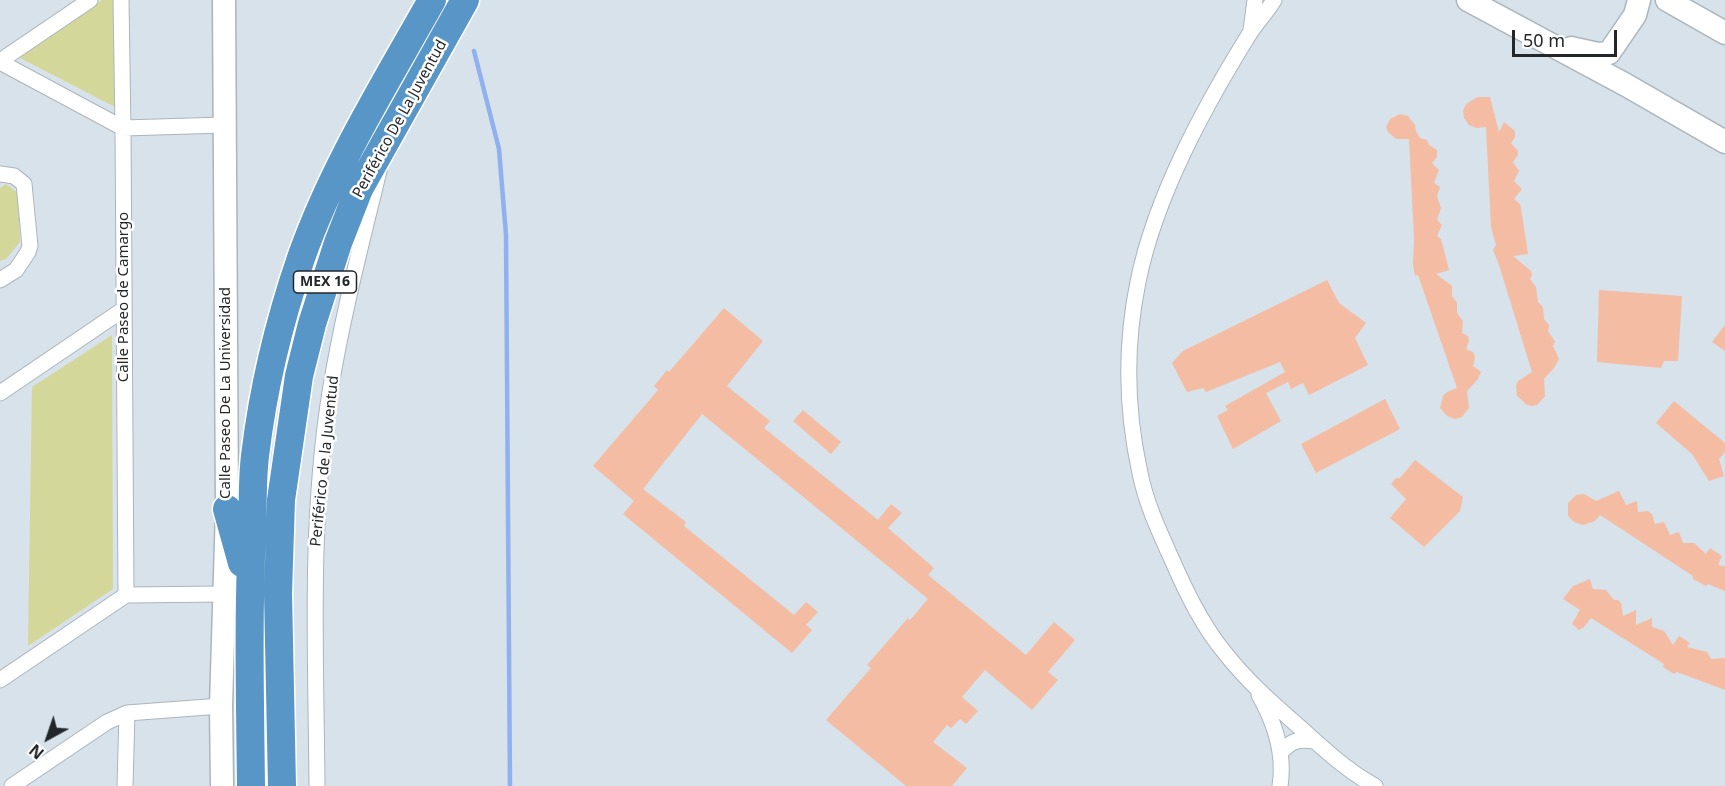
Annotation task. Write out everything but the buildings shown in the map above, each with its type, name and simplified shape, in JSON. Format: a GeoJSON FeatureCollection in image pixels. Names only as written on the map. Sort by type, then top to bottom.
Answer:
{"type":"FeatureCollection","features":[{"type":"Feature","properties":{"kind":"highway","name":"Periférico De La Juventud"},"geometry":{"type":"LineString","coordinates":[[236,592],[267,385],[278,334],[301,257],[331,184],[367,114],[432,0]]}},
{"type":"Feature","properties":{"kind":"highway","name":"Periférico De La Juventud"},"geometry":{"type":"LineString","coordinates":[[282,786],[278,593],[281,500],[299,376],[312,324],[338,243],[359,189],[465,0]]}},
{"type":"Feature","properties":{"kind":"highway"},"geometry":{"type":"LineString","coordinates":[[227,509],[236,592]]}},
{"type":"Feature","properties":{"kind":"highway","name":"MEX 16"},"geometry":{"type":"LineString","coordinates":[[236,592],[251,786]]}},
{"type":"Feature","properties":{"kind":"street"},"geometry":{"type":"LineString","coordinates":[[90,0],[0,61],[123,128],[224,125]]}},
{"type":"Feature","properties":{"kind":"street","name":"Calle Paseo de Camargo"},"geometry":{"type":"LineString","coordinates":[[121,0],[126,595]]}},
{"type":"Feature","properties":{"kind":"street","name":"Calle Paseo De La Universidad"},"geometry":{"type":"LineString","coordinates":[[224,0],[227,509]]}},
{"type":"Feature","properties":{"kind":"street"},"geometry":{"type":"LineString","coordinates":[[1251,31],[1255,0]]}},
{"type":"Feature","properties":{"kind":"street"},"geometry":{"type":"LineString","coordinates":[[1274,0],[1251,31],[1191,138],[1160,209],[1138,283],[1131,332],[1130,417],[1140,474],[1155,520],[1186,591],[1225,653],[1253,685],[1314,741],[1340,763],[1375,786]]}},
{"type":"Feature","properties":{"kind":"street"},"geometry":{"type":"LineString","coordinates":[[1468,0],[1725,142]]}},
{"type":"Feature","properties":{"kind":"street"},"geometry":{"type":"LineString","coordinates":[[1554,47],[1598,54],[1609,53],[1635,15],[1639,0]]}},
{"type":"Feature","properties":{"kind":"street"},"geometry":{"type":"LineString","coordinates":[[1667,0],[1725,33]]}},
{"type":"Feature","properties":{"kind":"street","name":"Periférico de la Juventud"},"geometry":{"type":"LineString","coordinates":[[317,786],[314,593],[315,538],[321,471],[330,394],[339,345],[387,142]]}},
{"type":"Feature","properties":{"kind":"street"},"geometry":{"type":"LineString","coordinates":[[0,174],[14,176],[24,184],[30,246],[21,265],[0,280]]}},
{"type":"Feature","properties":{"kind":"street"},"geometry":{"type":"LineString","coordinates":[[0,393],[124,309]]}},
{"type":"Feature","properties":{"kind":"street"},"geometry":{"type":"LineString","coordinates":[[0,680],[126,595],[236,592],[221,706],[222,786]]}},
{"type":"Feature","properties":{"kind":"street"},"geometry":{"type":"LineString","coordinates":[[1253,685],[1270,720],[1281,752],[1280,786]]}},
{"type":"Feature","properties":{"kind":"street"},"geometry":{"type":"LineString","coordinates":[[12,786],[107,722],[127,713],[221,706]]}},
{"type":"Feature","properties":{"kind":"street"},"geometry":{"type":"LineString","coordinates":[[125,786],[127,713]]}},
{"type":"Feature","properties":{"kind":"street"},"geometry":{"type":"LineString","coordinates":[[1281,752],[1292,741],[1314,741]]}},
{"type":"Feature","properties":{"kind":"green space"},"geometry":{"type":"Polygon","coordinates":[[[102,0],[117,0],[117,108],[20,58],[21,52],[102,0]]]}},
{"type":"Feature","properties":{"kind":"green space"},"geometry":{"type":"Polygon","coordinates":[[[6,184],[18,193],[20,242],[6,259],[0,261],[0,188],[6,184]]]}},
{"type":"Feature","properties":{"kind":"green space"},"geometry":{"type":"Polygon","coordinates":[[[112,335],[113,589],[28,646],[32,387],[112,335]]]}},
{"type":"Feature","properties":{"kind":"waterway"},"geometry":{"type":"LineString","coordinates":[[474,51],[499,149],[506,235],[510,786]]}}]}
